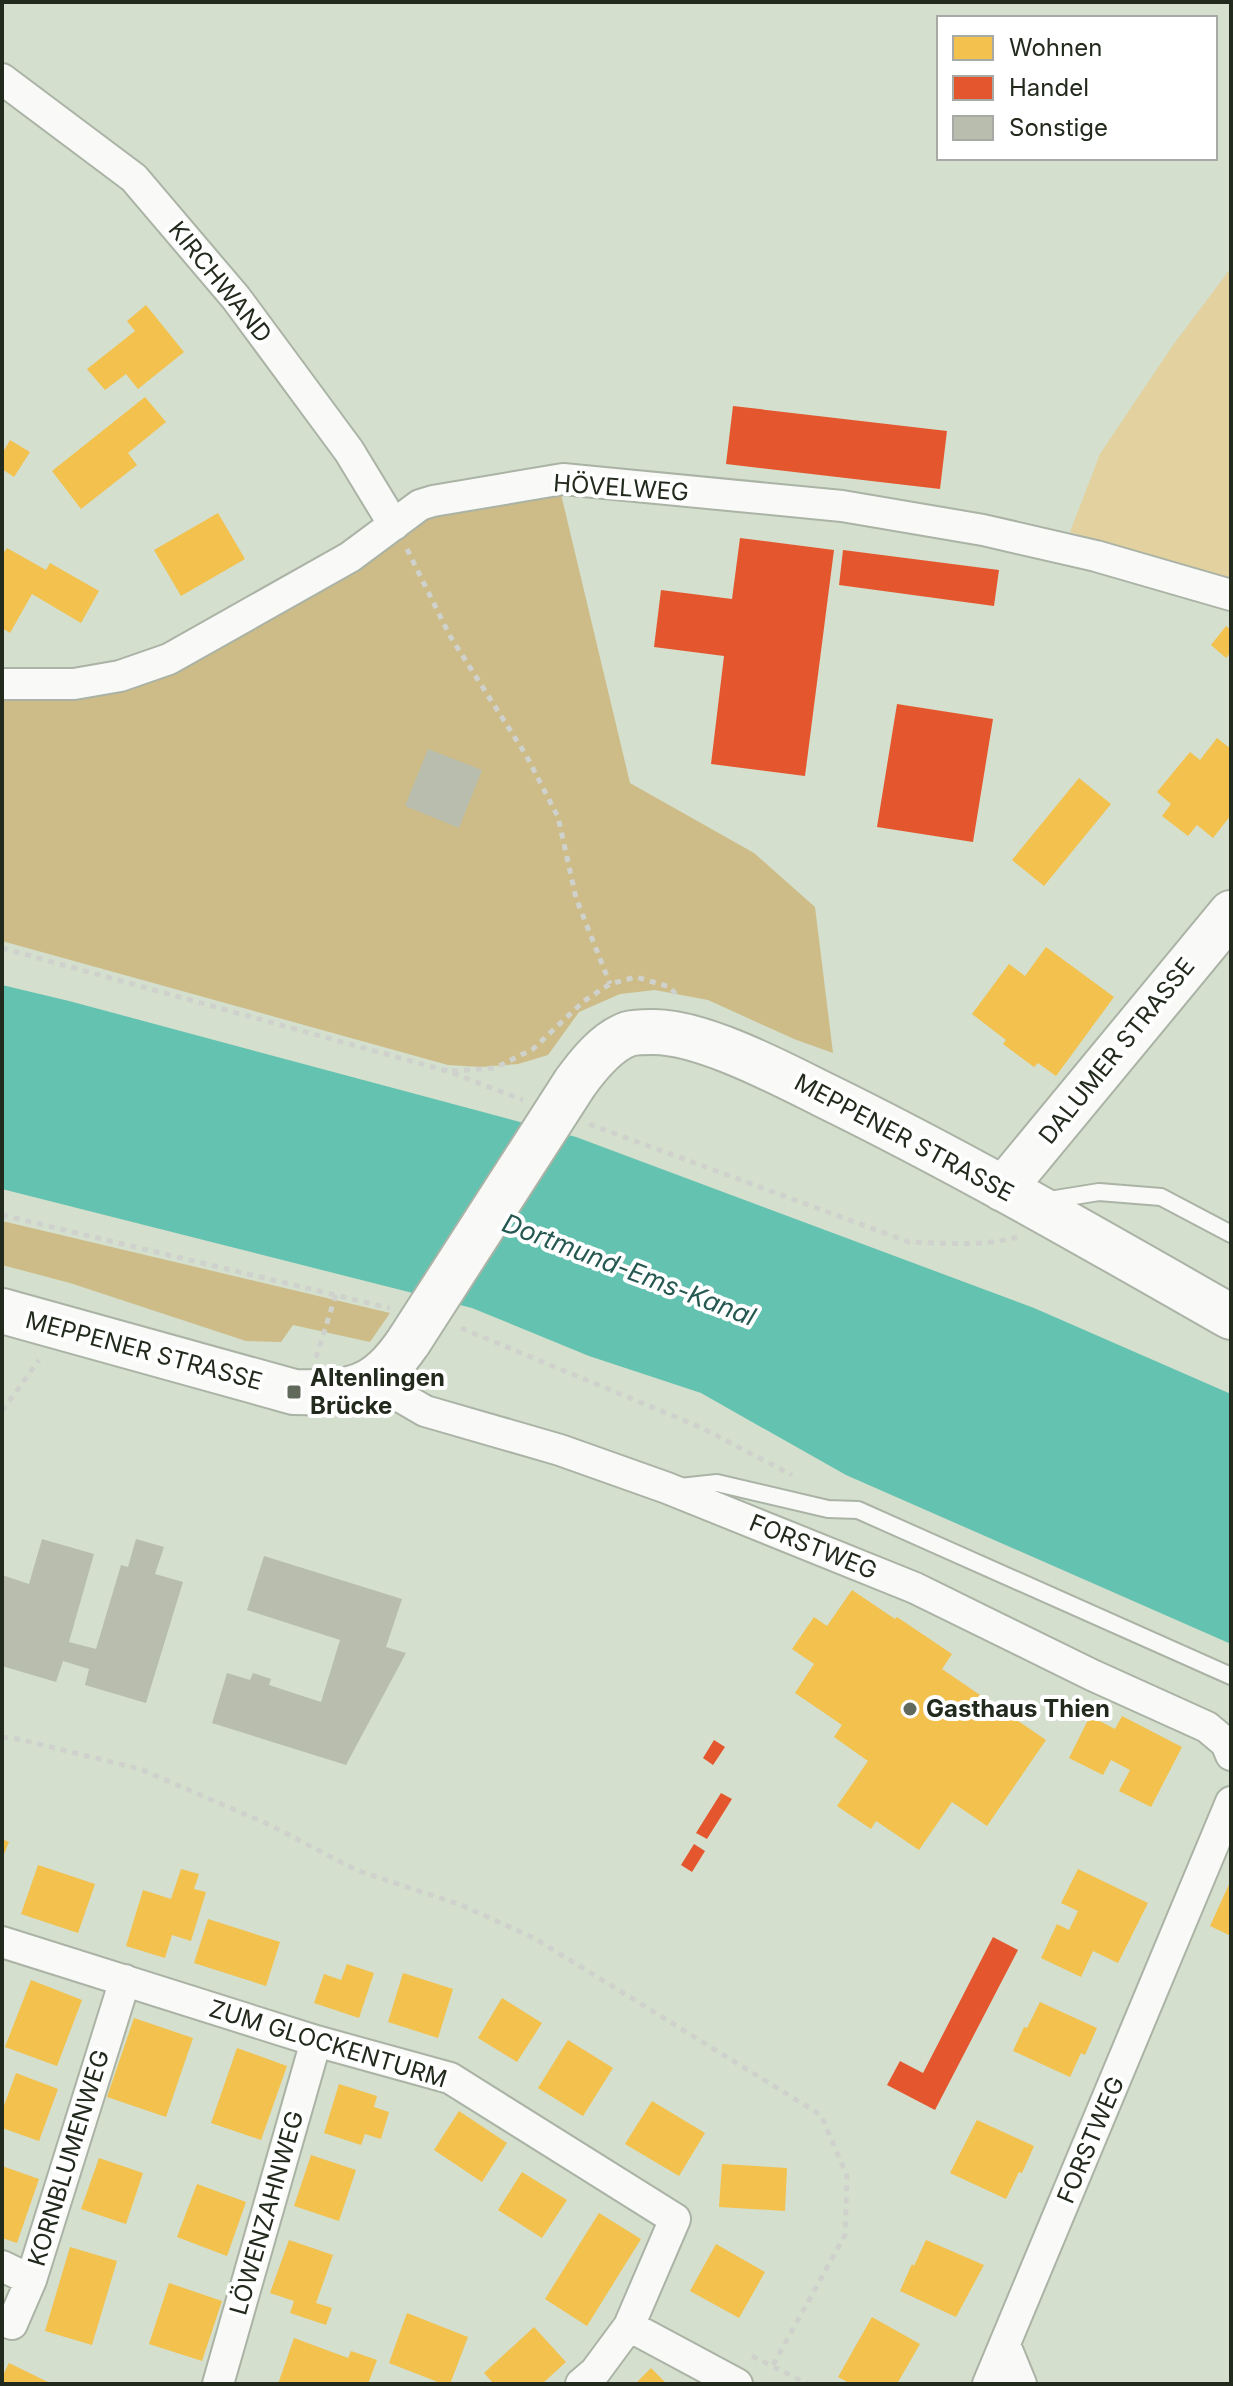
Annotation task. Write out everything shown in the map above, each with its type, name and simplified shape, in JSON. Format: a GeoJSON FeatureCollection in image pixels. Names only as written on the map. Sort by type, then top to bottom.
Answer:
{"type":"FeatureCollection","features":[{"type":"Feature","properties":{"kind":"main road","name":"DALUMER STRASSE"},"geometry":{"type":"LineString","coordinates":[[1014,1215],[1231,913]]}},
{"type":"Feature","properties":{"kind":"main road","name":"MEPPENER STRASSE"},"geometry":{"type":"LineString","coordinates":[[2,1311],[294,1392],[331,1393],[355,1389],[379,1376],[409,1341],[588,1065],[628,1034],[654,1032],[687,1036],[769,1068],[880,1123],[1014,1215],[1231,1317]]}},
{"type":"Feature","properties":{"kind":"street","name":"KIRCHWAND"},"geometry":{"type":"LineString","coordinates":[[2,79],[134,178],[236,298],[349,451],[394,525]]}},
{"type":"Feature","properties":{"kind":"street","name":"HÖVELWEG"},"geometry":{"type":"LineString","coordinates":[[2,684],[74,684],[120,676],[169,659],[350,557],[420,505],[563,479],[842,506],[983,530],[1096,556],[1231,595]]}},
{"type":"Feature","properties":{"kind":"street","name":"FORSTWEG"},"geometry":{"type":"LineString","coordinates":[[379,1376],[401,1397],[425,1411],[560,1450],[667,1488],[915,1588],[1092,1675],[1207,1727],[1229,1746]]}},
{"type":"Feature","properties":{"kind":"street","name":"FORSTWEG"},"geometry":{"type":"LineString","coordinates":[[988,2384],[1231,1802]]}},
{"type":"Feature","properties":{"kind":"street","name":"ZUM GLOCKENTURM"},"geometry":{"type":"LineString","coordinates":[[2,1942],[316,2041],[450,2078],[675,2219],[629,2326]]}},
{"type":"Feature","properties":{"kind":"street","name":"KORNBLUMENWEG"},"geometry":{"type":"LineString","coordinates":[[2,2320],[12,2324],[31,2280],[125,1980]]}},
{"type":"Feature","properties":{"kind":"street","name":"LÖWENZAHNWEG"},"geometry":{"type":"LineString","coordinates":[[218,2384],[316,2041]]}},
{"type":"Feature","properties":{"kind":"street"},"geometry":{"type":"LineString","coordinates":[[2,2266],[31,2280]]}},
{"type":"Feature","properties":{"kind":"street"},"geometry":{"type":"LineString","coordinates":[[581,2384],[595,2372],[629,2326],[737,2384]]}},
{"type":"Feature","properties":{"kind":"street"},"geometry":{"type":"LineString","coordinates":[[1005,2345],[1021,2384]]}},
{"type":"Feature","properties":{"kind":"lane"},"geometry":{"type":"LineString","coordinates":[[1014,1215],[1099,1192],[1161,1197],[1231,1234]]}},
{"type":"Feature","properties":{"kind":"lane"},"geometry":{"type":"LineString","coordinates":[[667,1488],[717,1483],[828,1509],[858,1510],[1231,1676]]}},
{"type":"Feature","properties":{"kind":"path"},"geometry":{"type":"LineString","coordinates":[[394,525],[419,569],[450,636],[526,755],[558,817],[576,898],[610,984]]}},
{"type":"Feature","properties":{"kind":"path"},"geometry":{"type":"LineString","coordinates":[[447,1071],[495,1068],[533,1049],[584,1001],[610,984],[636,977],[670,987],[682,1003]]}},
{"type":"Feature","properties":{"kind":"path"},"geometry":{"type":"LineString","coordinates":[[314,1366],[336,1294]]}},
{"type":"Feature","properties":{"kind":"path"},"geometry":{"type":"LineString","coordinates":[[2,1411],[36,1365],[58,1327]]}},
{"type":"Feature","properties":{"kind":"path"},"geometry":{"type":"LineString","coordinates":[[2,1737],[140,1769],[270,1825],[356,1870],[461,1905],[534,1938],[821,2115],[847,2176],[845,2235],[773,2365]]}},
{"type":"Feature","properties":{"kind":"shaded area"},"geometry":{"type":"Polygon","coordinates":[[[1231,268],[1231,581],[1070,532],[1100,454],[1173,345],[1231,268]]]}},
{"type":"Feature","properties":{"kind":"shaded area"},"geometry":{"type":"Polygon","coordinates":[[[560,490],[630,783],[754,853],[815,907],[833,1053],[708,1000],[655,990],[620,994],[579,1012],[548,1055],[518,1064],[480,1067],[448,1065],[2,941],[2,686],[120,683],[423,510],[560,490]]]}},
{"type":"Feature","properties":{"kind":"shaded area"},"geometry":{"type":"Polygon","coordinates":[[[2,1221],[390,1313],[370,1342],[293,1325],[281,1342],[246,1341],[70,1283],[2,1265],[2,1221]]]}},
{"type":"Feature","properties":{"kind":"water","name":"Dortmund-Ems-Kanal"},"geometry":{"type":"Polygon","coordinates":[[[2,985],[576,1137],[1034,1308],[1231,1394],[1231,1644],[846,1475],[701,1393],[589,1356],[472,1308],[2,1189],[2,985]]]}},
{"type":"Feature","properties":{"kind":"building: Wohnen"},"geometry":{"type":"Polygon","coordinates":[[[146,305],[184,352],[138,389],[126,374],[105,390],[87,369],[135,331],[127,321],[146,305]]]}},
{"type":"Feature","properties":{"kind":"building: Wohnen"},"geometry":{"type":"Polygon","coordinates":[[[145,397],[166,422],[128,453],[137,465],[81,509],[52,471],[145,397]]]}},
{"type":"Feature","properties":{"kind":"building: Wohnen"},"geometry":{"type":"Polygon","coordinates":[[[10,440],[30,452],[14,477],[2,469],[2,454],[10,440]]]}},
{"type":"Feature","properties":{"kind":"building: Wohnen"},"geometry":{"type":"Polygon","coordinates":[[[218,513],[245,559],[181,596],[154,550],[218,513]]]}},
{"type":"Feature","properties":{"kind":"building: Wohnen"},"geometry":{"type":"Polygon","coordinates":[[[7,548],[46,570],[50,563],[99,591],[81,623],[32,594],[10,633],[2,628],[2,555],[7,548]]]}},
{"type":"Feature","properties":{"kind":"building: Wohnen"},"geometry":{"type":"Polygon","coordinates":[[[1226,626],[1231,630],[1231,652],[1226,658],[1211,645],[1226,626]]]}},
{"type":"Feature","properties":{"kind":"building: Wohnen"},"geometry":{"type":"Polygon","coordinates":[[[1217,738],[1231,749],[1231,815],[1213,838],[1197,825],[1188,836],[1162,816],[1171,804],[1157,792],[1190,752],[1200,760],[1217,738]]]}},
{"type":"Feature","properties":{"kind":"building: Wohnen"},"geometry":{"type":"Polygon","coordinates":[[[1079,778],[1111,804],[1044,886],[1012,860],[1079,778]]]}},
{"type":"Feature","properties":{"kind":"building: Wohnen"},"geometry":{"type":"Polygon","coordinates":[[[1046,947],[1114,997],[1056,1076],[1038,1063],[1034,1067],[1003,1044],[1006,1040],[972,1014],[1009,964],[1025,976],[1046,947]]]}},
{"type":"Feature","properties":{"kind":"building: Wohnen","name":"Gasthaus Thien"},"geometry":{"type":"Polygon","coordinates":[[[852,1590],[952,1654],[942,1669],[1046,1740],[987,1826],[952,1802],[919,1850],[876,1821],[871,1829],[837,1806],[868,1761],[834,1737],[842,1725],[795,1693],[814,1664],[792,1649],[814,1617],[827,1626],[852,1590]]]}},
{"type":"Feature","properties":{"kind":"building: Wohnen"},"geometry":{"type":"Polygon","coordinates":[[[1090,1716],[1115,1729],[1122,1716],[1182,1747],[1151,1807],[1119,1791],[1130,1770],[1111,1760],[1103,1775],[1069,1758],[1090,1716]]]}},
{"type":"Feature","properties":{"kind":"building: Wohnen"},"geometry":{"type":"Polygon","coordinates":[[[2,1839],[9,1842],[2,1859],[2,1839]]]}},
{"type":"Feature","properties":{"kind":"building: Wohnen"},"geometry":{"type":"Polygon","coordinates":[[[38,1865],[95,1884],[78,1933],[21,1914],[38,1865]]]}},
{"type":"Feature","properties":{"kind":"building: Wohnen"},"geometry":{"type":"Polygon","coordinates":[[[181,1869],[199,1874],[194,1889],[206,1892],[191,1941],[172,1935],[165,1958],[126,1946],[143,1890],[171,1899],[181,1869]]]}},
{"type":"Feature","properties":{"kind":"building: Wohnen"},"geometry":{"type":"Polygon","coordinates":[[[1078,1869],[1148,1903],[1118,1963],[1093,1951],[1081,1977],[1041,1958],[1057,1924],[1069,1930],[1078,1911],[1061,1903],[1078,1869]]]}},
{"type":"Feature","properties":{"kind":"building: Wohnen"},"geometry":{"type":"Polygon","coordinates":[[[1231,1880],[1231,1936],[1210,1926],[1231,1880]]]}},
{"type":"Feature","properties":{"kind":"building: Wohnen"},"geometry":{"type":"Polygon","coordinates":[[[208,1919],[280,1942],[266,1986],[194,1963],[208,1919]]]}},
{"type":"Feature","properties":{"kind":"building: Wohnen"},"geometry":{"type":"Polygon","coordinates":[[[347,1964],[374,1973],[359,2018],[314,2003],[324,1974],[341,1980],[347,1964]]]}},
{"type":"Feature","properties":{"kind":"building: Wohnen"},"geometry":{"type":"Polygon","coordinates":[[[403,1973],[453,1989],[438,2038],[388,2022],[403,1973]]]}},
{"type":"Feature","properties":{"kind":"building: Wohnen"},"geometry":{"type":"Polygon","coordinates":[[[31,1980],[82,2000],[57,2066],[5,2047],[31,1980]]]}},
{"type":"Feature","properties":{"kind":"building: Wohnen"},"geometry":{"type":"Polygon","coordinates":[[[502,1998],[542,2023],[517,2062],[478,2038],[502,1998]]]}},
{"type":"Feature","properties":{"kind":"building: Wohnen"},"geometry":{"type":"Polygon","coordinates":[[[1040,2002],[1097,2028],[1085,2055],[1081,2053],[1070,2077],[1013,2051],[1040,2002]]]}},
{"type":"Feature","properties":{"kind":"building: Wohnen"},"geometry":{"type":"Polygon","coordinates":[[[134,2018],[193,2038],[166,2117],[107,2097],[134,2018]]]}},
{"type":"Feature","properties":{"kind":"building: Wohnen"},"geometry":{"type":"Polygon","coordinates":[[[568,2040],[613,2068],[583,2116],[538,2088],[568,2040]]]}},
{"type":"Feature","properties":{"kind":"building: Wohnen"},"geometry":{"type":"Polygon","coordinates":[[[237,2048],[287,2066],[261,2140],[211,2123],[237,2048]]]}},
{"type":"Feature","properties":{"kind":"building: Wohnen"},"geometry":{"type":"Polygon","coordinates":[[[16,2073],[58,2089],[39,2141],[2,2128],[2,2111],[16,2073]]]}},
{"type":"Feature","properties":{"kind":"building: Wohnen"},"geometry":{"type":"Polygon","coordinates":[[[339,2084],[377,2096],[374,2107],[389,2112],[381,2139],[365,2134],[361,2145],[324,2133],[339,2084]]]}},
{"type":"Feature","properties":{"kind":"building: Wohnen"},"geometry":{"type":"Polygon","coordinates":[[[652,2101],[705,2133],[679,2176],[625,2144],[652,2101]]]}},
{"type":"Feature","properties":{"kind":"building: Wohnen"},"geometry":{"type":"Polygon","coordinates":[[[459,2111],[507,2143],[482,2182],[434,2150],[459,2111]]]}},
{"type":"Feature","properties":{"kind":"building: Wohnen"},"geometry":{"type":"Polygon","coordinates":[[[977,2120],[1034,2146],[1006,2199],[950,2173],[977,2120]]]}},
{"type":"Feature","properties":{"kind":"building: Wohnen"},"geometry":{"type":"Polygon","coordinates":[[[311,2155],[356,2170],[339,2221],[294,2206],[311,2155]]]}},
{"type":"Feature","properties":{"kind":"building: Wohnen"},"geometry":{"type":"Polygon","coordinates":[[[99,2158],[143,2173],[126,2224],[81,2209],[99,2158]]]}},
{"type":"Feature","properties":{"kind":"building: Wohnen"},"geometry":{"type":"Polygon","coordinates":[[[722,2164],[787,2168],[785,2211],[719,2207],[722,2164]]]}},
{"type":"Feature","properties":{"kind":"building: Wohnen"},"geometry":{"type":"Polygon","coordinates":[[[2,2166],[39,2179],[17,2243],[2,2238],[2,2166]]]}},
{"type":"Feature","properties":{"kind":"building: Wohnen"},"geometry":{"type":"Polygon","coordinates":[[[522,2172],[567,2200],[542,2238],[498,2210],[522,2172]]]}},
{"type":"Feature","properties":{"kind":"building: Wohnen"},"geometry":{"type":"Polygon","coordinates":[[[197,2184],[246,2202],[227,2256],[177,2237],[197,2184]]]}},
{"type":"Feature","properties":{"kind":"building: Wohnen"},"geometry":{"type":"Polygon","coordinates":[[[599,2213],[641,2239],[587,2326],[545,2299],[599,2213]]]}},
{"type":"Feature","properties":{"kind":"building: Wohnen"},"geometry":{"type":"Polygon","coordinates":[[[289,2240],[333,2255],[316,2303],[332,2308],[326,2325],[290,2313],[294,2301],[270,2293],[289,2240]]]}},
{"type":"Feature","properties":{"kind":"building: Wohnen"},"geometry":{"type":"Polygon","coordinates":[[[926,2240],[984,2265],[956,2317],[900,2291],[926,2240]]]}},
{"type":"Feature","properties":{"kind":"building: Wohnen"},"geometry":{"type":"Polygon","coordinates":[[[716,2244],[765,2272],[739,2318],[690,2291],[716,2244]]]}},
{"type":"Feature","properties":{"kind":"building: Wohnen"},"geometry":{"type":"Polygon","coordinates":[[[70,2247],[117,2261],[92,2345],[45,2331],[70,2247]]]}},
{"type":"Feature","properties":{"kind":"building: Wohnen"},"geometry":{"type":"Polygon","coordinates":[[[169,2283],[222,2301],[202,2361],[149,2344],[169,2283]]]}},
{"type":"Feature","properties":{"kind":"building: Wohnen"},"geometry":{"type":"Polygon","coordinates":[[[407,2313],[468,2337],[450,2384],[389,2363],[407,2313]]]}},
{"type":"Feature","properties":{"kind":"building: Wohnen"},"geometry":{"type":"Polygon","coordinates":[[[872,2317],[920,2344],[897,2384],[851,2384],[838,2377],[872,2317]]]}},
{"type":"Feature","properties":{"kind":"building: Wohnen"},"geometry":{"type":"Polygon","coordinates":[[[534,2327],[566,2362],[542,2384],[494,2384],[484,2373],[534,2327]]]}},
{"type":"Feature","properties":{"kind":"building: Wohnen"},"geometry":{"type":"Polygon","coordinates":[[[294,2338],[348,2358],[351,2351],[377,2360],[368,2384],[278,2384],[294,2338]]]}},
{"type":"Feature","properties":{"kind":"building: Wohnen"},"geometry":{"type":"Polygon","coordinates":[[[9,2363],[52,2384],[2,2384],[9,2363]]]}},
{"type":"Feature","properties":{"kind":"building: Wohnen"},"geometry":{"type":"Polygon","coordinates":[[[651,2368],[667,2384],[635,2384],[651,2368]]]}},
{"type":"Feature","properties":{"kind":"building: Handel"},"geometry":{"type":"Polygon","coordinates":[[[733,406],[947,431],[940,489],[726,464],[733,406]]]}},
{"type":"Feature","properties":{"kind":"building: Handel"},"geometry":{"type":"Polygon","coordinates":[[[740,538],[834,550],[805,776],[711,764],[724,656],[654,647],[661,590],[732,599],[740,538]]]}},
{"type":"Feature","properties":{"kind":"building: Handel"},"geometry":{"type":"Polygon","coordinates":[[[843,550],[999,570],[994,606],[839,585],[843,550]]]}},
{"type":"Feature","properties":{"kind":"building: Handel"},"geometry":{"type":"Polygon","coordinates":[[[897,704],[993,719],[973,842],[877,827],[897,704]]]}},
{"type":"Feature","properties":{"kind":"building: Handel"},"geometry":{"type":"Polygon","coordinates":[[[714,1740],[725,1747],[713,1765],[703,1758],[714,1740]]]}},
{"type":"Feature","properties":{"kind":"building: Handel"},"geometry":{"type":"Polygon","coordinates":[[[721,1793],[732,1799],[707,1839],[696,1833],[721,1793]]]}},
{"type":"Feature","properties":{"kind":"building: Handel"},"geometry":{"type":"Polygon","coordinates":[[[694,1844],[705,1851],[692,1872],[681,1865],[694,1844]]]}},
{"type":"Feature","properties":{"kind":"building: Handel"},"geometry":{"type":"Polygon","coordinates":[[[993,1937],[1018,1950],[935,2110],[887,2085],[900,2061],[923,2073],[993,1937]]]}},
{"type":"Feature","properties":{"kind":"building: Sonstige"},"geometry":{"type":"Polygon","coordinates":[[[428,749],[482,770],[459,828],[405,806],[428,749]]]}},
{"type":"Feature","properties":{"kind":"building: Sonstige"},"geometry":{"type":"Polygon","coordinates":[[[42,1539],[94,1554],[69,1642],[96,1649],[121,1565],[128,1567],[136,1539],[164,1547],[155,1574],[183,1582],[146,1703],[85,1685],[89,1669],[63,1661],[56,1682],[2,1666],[2,1575],[29,1584],[42,1539]]]}},
{"type":"Feature","properties":{"kind":"building: Sonstige"},"geometry":{"type":"Polygon","coordinates":[[[264,1556],[402,1599],[386,1647],[406,1653],[346,1765],[212,1723],[227,1673],[250,1680],[253,1673],[271,1679],[269,1685],[321,1702],[340,1640],[247,1610],[264,1556]]]}},
{"type":"Feature","properties":{"kind":"place","name":"Altenlingen Brücke"},"geometry":{"type":"Point","coordinates":[294,1392]}},
{"type":"Feature","properties":{"kind":"place","name":"Gasthaus Thien"},"geometry":{"type":"Point","coordinates":[910,1709]}}]}
